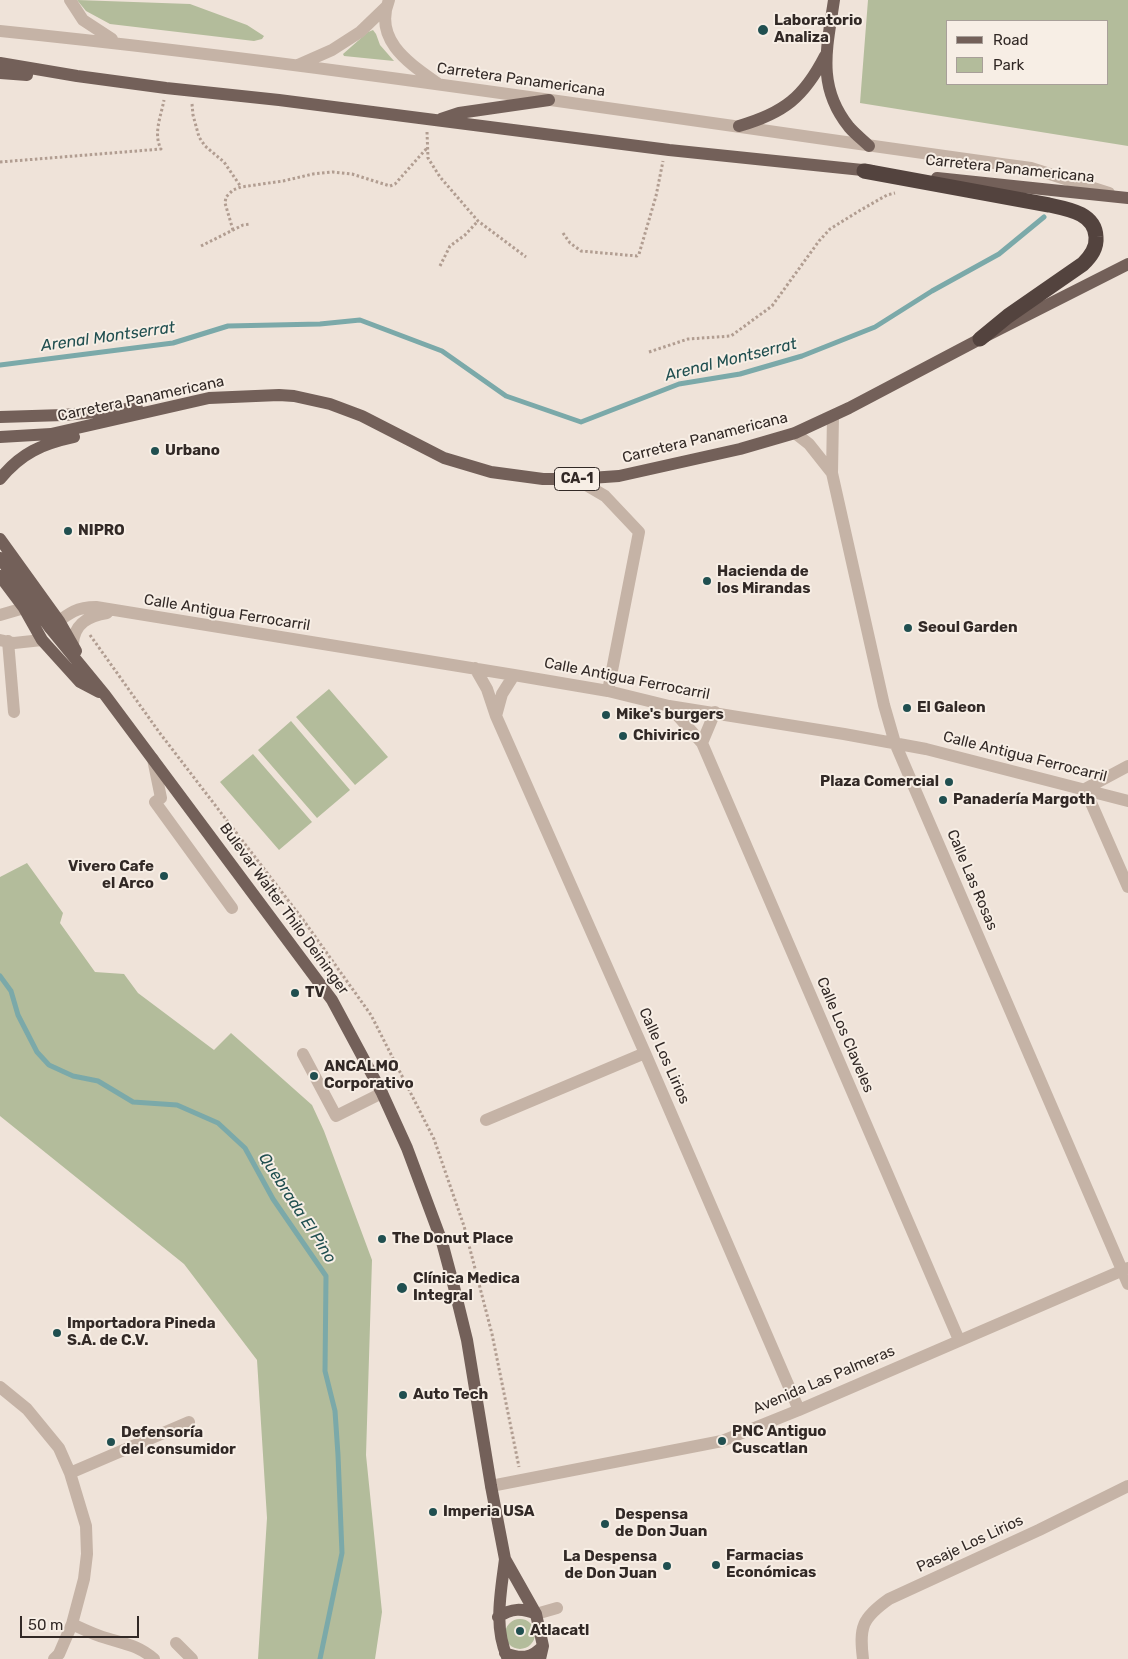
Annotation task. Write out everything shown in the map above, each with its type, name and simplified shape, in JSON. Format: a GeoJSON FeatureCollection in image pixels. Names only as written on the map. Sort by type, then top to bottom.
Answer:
{"type":"FeatureCollection","features":[{"type":"Feature","properties":{"kind":"highway"},"geometry":{"type":"LineString","coordinates":[[864,171],[1049,204],[1076,212],[1092,222],[1096,239],[1092,255],[1088,260],[1008,316],[980,339]]}},
{"type":"Feature","properties":{"kind":"main road"},"geometry":{"type":"LineString","coordinates":[[834,0],[826,56],[827,82],[835,107],[850,128],[870,146]]}},
{"type":"Feature","properties":{"kind":"main road"},"geometry":{"type":"LineString","coordinates":[[739,126],[762,120],[788,104],[815,77],[826,56]]}},
{"type":"Feature","properties":{"kind":"main road","name":"Carretera Panamericana"},"geometry":{"type":"LineString","coordinates":[[0,63],[76,76],[166,88],[669,150],[1125,198]]}},
{"type":"Feature","properties":{"kind":"main road"},"geometry":{"type":"LineString","coordinates":[[0,74],[76,76]]}},
{"type":"Feature","properties":{"kind":"main road"},"geometry":{"type":"LineString","coordinates":[[433,120],[459,113],[549,100]]}},
{"type":"Feature","properties":{"kind":"main road","name":"Carretera Panamericana"},"geometry":{"type":"LineString","coordinates":[[0,437],[51,434],[209,398],[279,395],[294,396],[330,404],[362,416],[444,458],[491,472],[544,479],[619,476],[740,449],[794,433],[833,416],[1128,264]]}},
{"type":"Feature","properties":{"kind":"main road"},"geometry":{"type":"LineString","coordinates":[[0,417],[81,414],[209,398]]}},
{"type":"Feature","properties":{"kind":"main road"},"geometry":{"type":"LineString","coordinates":[[0,479],[11,466],[36,449],[111,429],[168,408]]}},
{"type":"Feature","properties":{"kind":"main road"},"geometry":{"type":"LineString","coordinates":[[0,539],[55,624],[73,644],[81,665]]}},
{"type":"Feature","properties":{"kind":"main road","name":"Bulevar Walter Thilo Deininger"},"geometry":{"type":"LineString","coordinates":[[0,558],[55,624],[81,665],[332,1000],[382,1094],[407,1148],[442,1242],[466,1340],[505,1559],[498,1617],[507,1656]]}},
{"type":"Feature","properties":{"kind":"main road"},"geometry":{"type":"LineString","coordinates":[[0,576],[24,608],[70,660],[75,664],[81,665]]}},
{"type":"Feature","properties":{"kind":"main road"},"geometry":{"type":"LineString","coordinates":[[24,608],[42,640],[80,682],[105,695]]}},
{"type":"Feature","properties":{"kind":"main road","name":"Bulevar Walter Thilo Deininger"},"geometry":{"type":"LineString","coordinates":[[505,1559],[536,1614],[543,1646],[540,1659]]}},
{"type":"Feature","properties":{"kind":"main road"},"geometry":{"type":"LineString","coordinates":[[498,1617],[517,1609],[527,1610],[536,1614]]}},
{"type":"Feature","properties":{"kind":"main road"},"geometry":{"type":"LineString","coordinates":[[507,1656],[526,1659],[536,1654],[543,1646]]}},
{"type":"Feature","properties":{"kind":"street"},"geometry":{"type":"LineString","coordinates":[[70,0],[83,20],[119,43]]}},
{"type":"Feature","properties":{"kind":"street"},"geometry":{"type":"LineString","coordinates":[[298,65],[332,50],[353,36],[388,3]]}},
{"type":"Feature","properties":{"kind":"street"},"geometry":{"type":"LineString","coordinates":[[388,3],[385,28],[391,42],[409,62],[439,85]]}},
{"type":"Feature","properties":{"kind":"street","name":"Carretera Panamericana"},"geometry":{"type":"LineString","coordinates":[[0,30],[298,65],[1031,168],[1125,198]]}},
{"type":"Feature","properties":{"kind":"street","name":"Calle Las Rosas"},"geometry":{"type":"LineString","coordinates":[[833,416],[832,473],[884,704],[895,743],[1125,1269],[1128,1284]]}},
{"type":"Feature","properties":{"kind":"street","name":"Calle Las Rosas"},"geometry":{"type":"LineString","coordinates":[[794,433],[810,444],[832,473]]}},
{"type":"Feature","properties":{"kind":"street"},"geometry":{"type":"LineString","coordinates":[[576,479],[605,496],[639,532],[608,691]]}},
{"type":"Feature","properties":{"kind":"street","name":"Calle Antigua Ferrocarril"},"geometry":{"type":"LineString","coordinates":[[55,624],[68,614],[82,607],[96,607],[475,668],[608,691],[669,706],[715,712],[926,749],[1128,801]]}},
{"type":"Feature","properties":{"kind":"street"},"geometry":{"type":"LineString","coordinates":[[0,615],[24,608]]}},
{"type":"Feature","properties":{"kind":"street","name":"Calle Antigua Ferrocarril"},"geometry":{"type":"LineString","coordinates":[[73,644],[74,636],[81,622],[92,615],[115,611]]}},
{"type":"Feature","properties":{"kind":"street"},"geometry":{"type":"LineString","coordinates":[[14,712],[4,641],[14,643],[42,640]]}},
{"type":"Feature","properties":{"kind":"street","name":"Calle Los Lirios"},"geometry":{"type":"LineString","coordinates":[[475,668],[487,689],[496,716],[645,1052],[799,1410]]}},
{"type":"Feature","properties":{"kind":"street"},"geometry":{"type":"LineString","coordinates":[[496,716],[502,694],[514,675]]}},
{"type":"Feature","properties":{"kind":"street","name":"Calle Los Claveles"},"geometry":{"type":"LineString","coordinates":[[669,706],[702,743],[959,1340]]}},
{"type":"Feature","properties":{"kind":"street"},"geometry":{"type":"LineString","coordinates":[[702,743],[715,712]]}},
{"type":"Feature","properties":{"kind":"street"},"geometry":{"type":"LineString","coordinates":[[153,759],[161,798],[155,802],[232,908]]}},
{"type":"Feature","properties":{"kind":"street"},"geometry":{"type":"LineString","coordinates":[[1128,766],[1085,789],[1128,887]]}},
{"type":"Feature","properties":{"kind":"street"},"geometry":{"type":"LineString","coordinates":[[486,1120],[645,1052]]}},
{"type":"Feature","properties":{"kind":"street"},"geometry":{"type":"LineString","coordinates":[[303,1054],[336,1116],[382,1094]]}},
{"type":"Feature","properties":{"kind":"street","name":"Avenida Las Palmeras"},"geometry":{"type":"LineString","coordinates":[[491,1486],[722,1441],[799,1410],[1125,1269]]}},
{"type":"Feature","properties":{"kind":"street"},"geometry":{"type":"LineString","coordinates":[[0,1386],[27,1409],[59,1448],[70,1473],[86,1526],[87,1554],[84,1579],[72,1624],[59,1654],[54,1659]]}},
{"type":"Feature","properties":{"kind":"street"},"geometry":{"type":"LineString","coordinates":[[70,1473],[189,1422]]}},
{"type":"Feature","properties":{"kind":"street","name":"Pasaje Los Lirios"},"geometry":{"type":"LineString","coordinates":[[863,1659],[860,1639],[863,1626],[876,1609],[889,1599],[1128,1486]]}},
{"type":"Feature","properties":{"kind":"street"},"geometry":{"type":"LineString","coordinates":[[536,1614],[557,1608]]}},
{"type":"Feature","properties":{"kind":"street"},"geometry":{"type":"LineString","coordinates":[[72,1624],[145,1651],[154,1659]]}},
{"type":"Feature","properties":{"kind":"street"},"geometry":{"type":"LineString","coordinates":[[176,1643],[192,1659]]}},
{"type":"Feature","properties":{"kind":"path"},"geometry":{"type":"LineString","coordinates":[[0,162],[161,149],[158,143],[157,128],[166,88]]}},
{"type":"Feature","properties":{"kind":"path"},"geometry":{"type":"LineString","coordinates":[[194,90],[193,115],[199,137],[224,162],[241,187]]}},
{"type":"Feature","properties":{"kind":"path"},"geometry":{"type":"LineString","coordinates":[[433,120],[426,148],[428,158],[440,177],[478,220],[526,257]]}},
{"type":"Feature","properties":{"kind":"path"},"geometry":{"type":"LineString","coordinates":[[234,230],[225,203],[226,197],[233,190],[313,174],[333,172],[352,174],[390,186],[395,184],[426,148]]}},
{"type":"Feature","properties":{"kind":"path"},"geometry":{"type":"LineString","coordinates":[[563,233],[570,243],[581,251],[637,256],[656,196],[662,162],[669,150]]}},
{"type":"Feature","properties":{"kind":"path"},"geometry":{"type":"LineString","coordinates":[[649,352],[688,339],[731,336],[772,306],[819,241],[830,229],[887,195],[896,193]]}},
{"type":"Feature","properties":{"kind":"path"},"geometry":{"type":"LineString","coordinates":[[440,266],[450,246],[465,235],[478,220]]}},
{"type":"Feature","properties":{"kind":"path"},"geometry":{"type":"LineString","coordinates":[[201,246],[243,225],[251,224]]}},
{"type":"Feature","properties":{"kind":"green space"},"geometry":{"type":"Polygon","coordinates":[[[77,0],[190,4],[247,25],[264,36],[262,39],[254,41],[110,24],[86,11],[77,0]]]}},
{"type":"Feature","properties":{"kind":"green space"},"geometry":{"type":"Polygon","coordinates":[[[868,0],[1128,0],[1128,146],[860,103],[868,0]]]}},
{"type":"Feature","properties":{"kind":"green space"},"geometry":{"type":"Polygon","coordinates":[[[373,30],[380,45],[394,61],[344,56],[343,54],[368,32],[373,30]]]}},
{"type":"Feature","properties":{"kind":"green space"},"geometry":{"type":"Polygon","coordinates":[[[329,689],[388,757],[355,785],[296,717],[329,689]]]}},
{"type":"Feature","properties":{"kind":"green space"},"geometry":{"type":"Polygon","coordinates":[[[291,721],[350,790],[317,818],[258,750],[291,721]]]}},
{"type":"Feature","properties":{"kind":"green space"},"geometry":{"type":"Polygon","coordinates":[[[253,754],[312,822],[279,850],[220,782],[253,754]]]}},
{"type":"Feature","properties":{"kind":"green space"},"geometry":{"type":"Polygon","coordinates":[[[27,863],[63,913],[60,923],[95,972],[124,974],[138,993],[214,1050],[231,1033],[312,1105],[324,1131],[372,1260],[366,1455],[382,1612],[375,1659],[258,1659],[267,1518],[257,1360],[184,1264],[0,1116],[0,877],[27,863]]]}},
{"type":"Feature","properties":{"kind":"green space"},"geometry":{"type":"Polygon","coordinates":[[[520,1619],[531,1623],[535,1634],[531,1645],[520,1649],[509,1645],[505,1634],[509,1623],[520,1619]]]}},
{"type":"Feature","properties":{"kind":"waterway","name":"Arenal Montserrat"},"geometry":{"type":"LineString","coordinates":[[0,365],[173,343],[228,326],[320,324],[360,320],[442,351],[506,396],[581,422],[679,384],[740,374],[802,356],[875,327],[932,291],[999,254],[1044,217]]}},
{"type":"Feature","properties":{"kind":"waterway","name":"Quebrada El Pino"},"geometry":{"type":"LineString","coordinates":[[0,976],[11,991],[18,1015],[37,1052],[49,1065],[73,1076],[98,1081],[133,1102],[177,1105],[218,1123],[245,1148],[273,1199],[326,1276],[325,1371],[335,1411],[342,1553],[320,1659]]}},
{"type":"Feature","properties":{"kind":"place","name":"Laboratorio Analiza"},"geometry":{"type":"Point","coordinates":[763,30]}},
{"type":"Feature","properties":{"kind":"place","name":"Urbano"},"geometry":{"type":"Point","coordinates":[155,451]}},
{"type":"Feature","properties":{"kind":"place","name":"NIPRO"},"geometry":{"type":"Point","coordinates":[68,531]}},
{"type":"Feature","properties":{"kind":"place","name":"Hacienda de los Mirandas"},"geometry":{"type":"Point","coordinates":[707,581]}},
{"type":"Feature","properties":{"kind":"place","name":"Seoul Garden"},"geometry":{"type":"Point","coordinates":[908,628]}},
{"type":"Feature","properties":{"kind":"place","name":"El Galeon"},"geometry":{"type":"Point","coordinates":[907,708]}},
{"type":"Feature","properties":{"kind":"place","name":"Mike's burgers"},"geometry":{"type":"Point","coordinates":[606,715]}},
{"type":"Feature","properties":{"kind":"place","name":"Chivirico"},"geometry":{"type":"Point","coordinates":[623,736]}},
{"type":"Feature","properties":{"kind":"place","name":"Plaza Comercial"},"geometry":{"type":"Point","coordinates":[949,782]}},
{"type":"Feature","properties":{"kind":"place","name":"Panadería Margoth"},"geometry":{"type":"Point","coordinates":[943,800]}},
{"type":"Feature","properties":{"kind":"place","name":"Vivero Cafe el Arco"},"geometry":{"type":"Point","coordinates":[164,876]}},
{"type":"Feature","properties":{"kind":"place","name":"TV"},"geometry":{"type":"Point","coordinates":[295,993]}},
{"type":"Feature","properties":{"kind":"place","name":"ANCALMO Corporativo"},"geometry":{"type":"Point","coordinates":[314,1076]}},
{"type":"Feature","properties":{"kind":"place","name":"The Donut Place"},"geometry":{"type":"Point","coordinates":[382,1239]}},
{"type":"Feature","properties":{"kind":"place","name":"Clínica Medica Integral"},"geometry":{"type":"Point","coordinates":[402,1288]}},
{"type":"Feature","properties":{"kind":"place","name":"Importadora Pineda S.A. de C.V."},"geometry":{"type":"Point","coordinates":[57,1333]}},
{"type":"Feature","properties":{"kind":"place","name":"Auto Tech"},"geometry":{"type":"Point","coordinates":[403,1395]}},
{"type":"Feature","properties":{"kind":"place","name":"PNC Antiguo Cuscatlan"},"geometry":{"type":"Point","coordinates":[722,1441]}},
{"type":"Feature","properties":{"kind":"place","name":"Defensoría del consumidor"},"geometry":{"type":"Point","coordinates":[111,1442]}},
{"type":"Feature","properties":{"kind":"place","name":"Imperia USA"},"geometry":{"type":"Point","coordinates":[433,1512]}},
{"type":"Feature","properties":{"kind":"place","name":"Despensa de Don Juan"},"geometry":{"type":"Point","coordinates":[605,1524]}},
{"type":"Feature","properties":{"kind":"place","name":"Farmacias Económicas"},"geometry":{"type":"Point","coordinates":[716,1565]}},
{"type":"Feature","properties":{"kind":"place","name":"La Despensa de Don Juan"},"geometry":{"type":"Point","coordinates":[667,1566]}},
{"type":"Feature","properties":{"kind":"place","name":"Atlacatl"},"geometry":{"type":"Point","coordinates":[520,1631]}}]}
